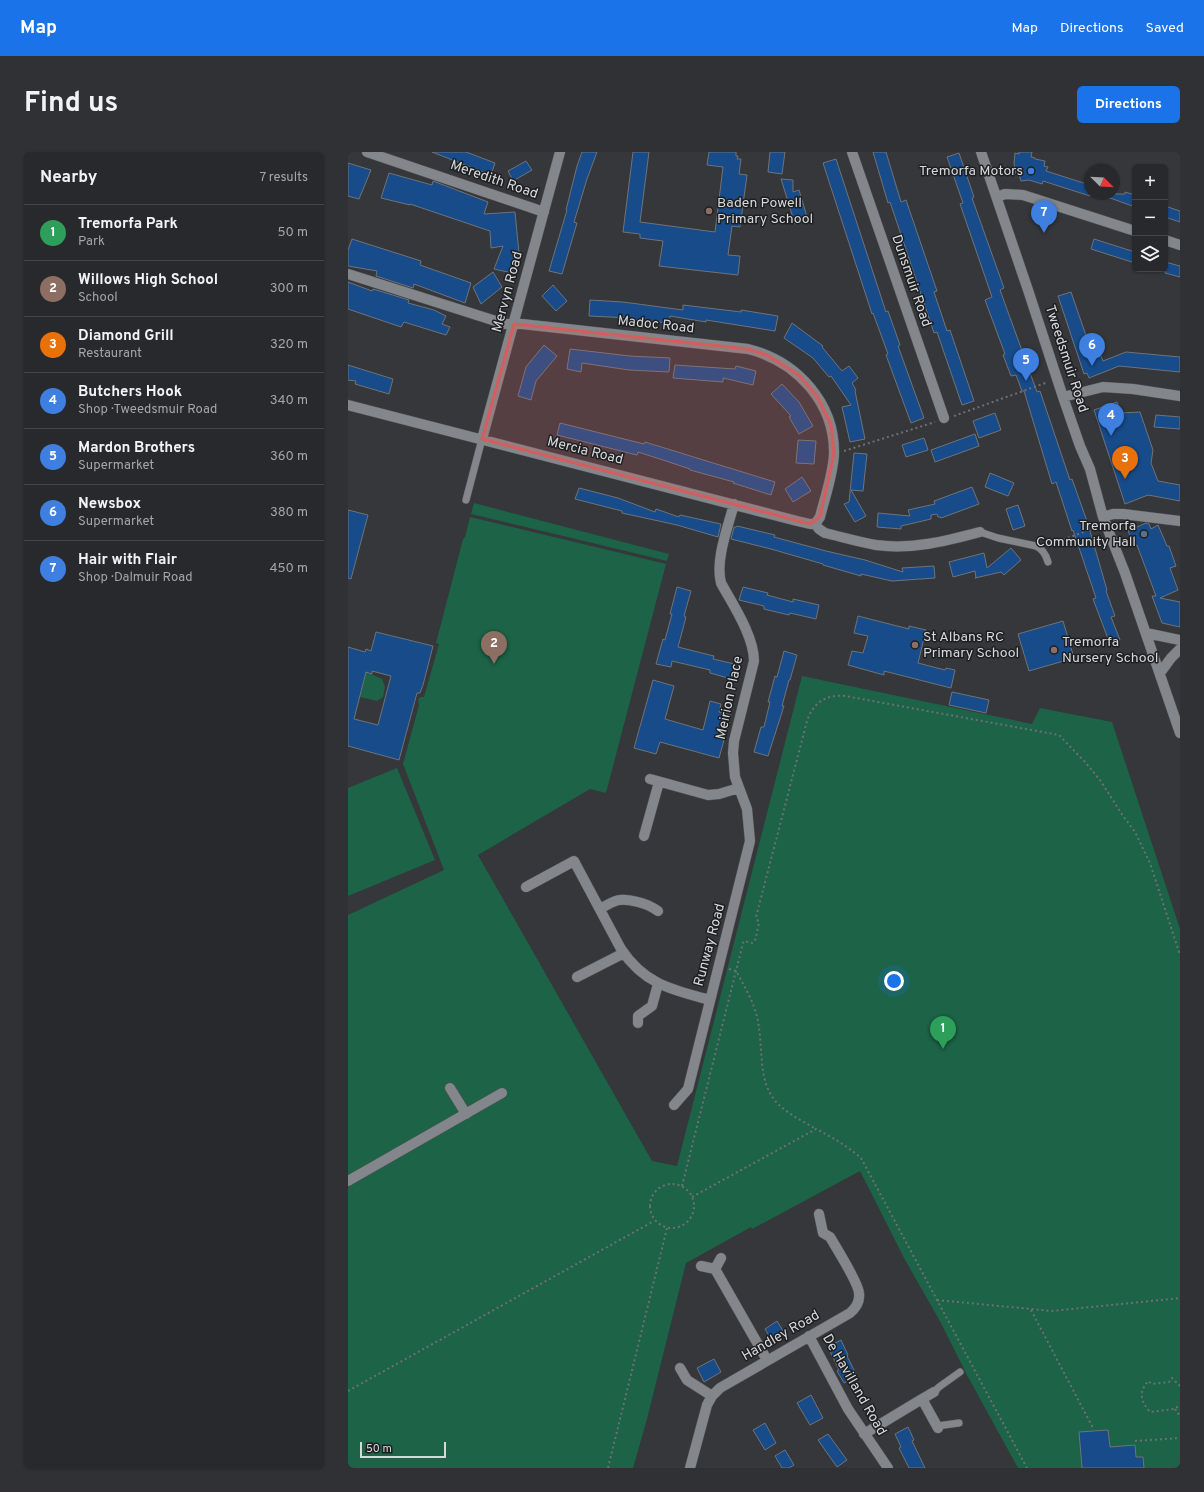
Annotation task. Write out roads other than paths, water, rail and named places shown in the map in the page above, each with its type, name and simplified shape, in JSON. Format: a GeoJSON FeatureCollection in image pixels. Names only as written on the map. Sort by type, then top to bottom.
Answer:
{"type":"FeatureCollection","features":[{"type":"Feature","properties":{"kind":"street","name":"Meredith Road"},"geometry":{"type":"LineString","coordinates":[[367,152],[544,212]]}},
{"type":"Feature","properties":{"kind":"street","name":"Mervyn Road"},"geometry":{"type":"LineString","coordinates":[[482,439],[560,152]]}},
{"type":"Feature","properties":{"kind":"street","name":"Dunsmuir Road"},"geometry":{"type":"LineString","coordinates":[[852,152],[944,418]]}},
{"type":"Feature","properties":{"kind":"street","name":"Tweedsmuir Road"},"geometry":{"type":"LineString","coordinates":[[981,152],[1080,446],[1088,461],[1105,520],[1146,632],[1180,733]]}},
{"type":"Feature","properties":{"kind":"street"},"geometry":{"type":"LineString","coordinates":[[997,196],[1010,194],[1023,195],[1132,230]]}},
{"type":"Feature","properties":{"kind":"street"},"geometry":{"type":"LineString","coordinates":[[1168,241],[1180,245]]}},
{"type":"Feature","properties":{"kind":"street","name":"Madoc Road"},"geometry":{"type":"LineString","coordinates":[[348,274],[505,324],[753,350],[778,360],[794,371],[809,386],[817,396],[831,424],[834,454],[833,465],[820,517],[815,524]]}},
{"type":"Feature","properties":{"kind":"street"},"geometry":{"type":"LineString","coordinates":[[1063,396],[1103,387],[1133,389],[1180,396]]}},
{"type":"Feature","properties":{"kind":"street","name":"Mercia Road"},"geometry":{"type":"LineString","coordinates":[[348,404],[798,521],[815,524]]}},
{"type":"Feature","properties":{"kind":"street","name":"Meirion Place"},"geometry":{"type":"LineString","coordinates":[[734,504],[721,558],[719,576],[721,583],[750,640],[754,653],[754,661],[734,741],[733,763],[735,777],[739,788]]}},
{"type":"Feature","properties":{"kind":"street"},"geometry":{"type":"LineString","coordinates":[[1105,520],[1113,514],[1123,514],[1180,521]]}},
{"type":"Feature","properties":{"kind":"street"},"geometry":{"type":"LineString","coordinates":[[815,524],[825,533],[876,545],[892,546],[928,544],[980,532]]}},
{"type":"Feature","properties":{"kind":"street"},"geometry":{"type":"LineString","coordinates":[[1146,632],[1180,640]]}},
{"type":"Feature","properties":{"kind":"street"},"geometry":{"type":"LineString","coordinates":[[1160,673],[1170,658],[1180,649]]}},
{"type":"Feature","properties":{"kind":"street"},"geometry":{"type":"LineString","coordinates":[[644,836],[654,781],[708,795],[719,794],[739,788]]}},
{"type":"Feature","properties":{"kind":"street","name":"Runway Road"},"geometry":{"type":"LineString","coordinates":[[674,1105],[688,1089],[750,841],[747,809],[739,788]]}},
{"type":"Feature","properties":{"kind":"street"},"geometry":{"type":"LineString","coordinates":[[526,887],[574,860],[624,953],[635,967],[645,976],[658,984],[710,1000]]}},
{"type":"Feature","properties":{"kind":"street"},"geometry":{"type":"LineString","coordinates":[[600,909],[618,900],[626,899],[650,905],[658,911]]}},
{"type":"Feature","properties":{"kind":"street"},"geometry":{"type":"LineString","coordinates":[[577,977],[624,953]]}},
{"type":"Feature","properties":{"kind":"street"},"geometry":{"type":"LineString","coordinates":[[638,1023],[638,1016],[652,1006],[658,984]]}},
{"type":"Feature","properties":{"kind":"street"},"geometry":{"type":"LineString","coordinates":[[450,1088],[466,1114]]}},
{"type":"Feature","properties":{"kind":"street"},"geometry":{"type":"LineString","coordinates":[[348,1181],[502,1093]]}},
{"type":"Feature","properties":{"kind":"street","name":"Handley Road"},"geometry":{"type":"LineString","coordinates":[[690,1468],[705,1412],[712,1396],[726,1384],[850,1313],[856,1307],[859,1300],[859,1295],[856,1285],[830,1237],[820,1235],[819,1214]]}},
{"type":"Feature","properties":{"kind":"street"},"geometry":{"type":"LineString","coordinates":[[715,1270],[721,1258]]}},
{"type":"Feature","properties":{"kind":"street"},"geometry":{"type":"LineString","coordinates":[[701,1266],[715,1270],[767,1360]]}},
{"type":"Feature","properties":{"kind":"street","name":"De Havilland Road"},"geometry":{"type":"LineString","coordinates":[[809,1336],[848,1409],[888,1468]]}},
{"type":"Feature","properties":{"kind":"street"},"geometry":{"type":"LineString","coordinates":[[680,1368],[687,1380],[712,1396]]}},
{"type":"Feature","properties":{"kind":"street"},"geometry":{"type":"LineString","coordinates":[[864,1434],[934,1392]]}},
{"type":"Feature","properties":{"kind":"street"},"geometry":{"type":"LineString","coordinates":[[922,1398],[938,1427]]}},
{"type":"Feature","properties":{"kind":"lane"},"geometry":{"type":"LineString","coordinates":[[466,500],[482,439]]}},
{"type":"Feature","properties":{"kind":"lane"},"geometry":{"type":"LineString","coordinates":[[980,532],[1040,548],[1046,555],[1048,562]]}},
{"type":"Feature","properties":{"kind":"lane"},"geometry":{"type":"LineString","coordinates":[[934,1392],[938,1387],[960,1372]]}},
{"type":"Feature","properties":{"kind":"lane"},"geometry":{"type":"LineString","coordinates":[[938,1427],[959,1423]]}},
{"type":"Feature","properties":{"kind":"place","name":"Tremorfa Motors"},"geometry":{"type":"Point","coordinates":[1031,171]}},
{"type":"Feature","properties":{"kind":"place","name":"Baden Powell Primary School"},"geometry":{"type":"Point","coordinates":[709,211]}},
{"type":"Feature","properties":{"kind":"place","name":"Hair with Flair"},"geometry":{"type":"Point","coordinates":[1044,233]}},
{"type":"Feature","properties":{"kind":"place","name":"Newsbox"},"geometry":{"type":"Point","coordinates":[1092,366]}},
{"type":"Feature","properties":{"kind":"place","name":"Mardon Brothers"},"geometry":{"type":"Point","coordinates":[1026,381]}},
{"type":"Feature","properties":{"kind":"place","name":"Butchers Hook"},"geometry":{"type":"Point","coordinates":[1111,436]}},
{"type":"Feature","properties":{"kind":"place","name":"Diamond Grill"},"geometry":{"type":"Point","coordinates":[1125,479]}},
{"type":"Feature","properties":{"kind":"place","name":"Tremorfa Community Hall"},"geometry":{"type":"Point","coordinates":[1144,534]}},
{"type":"Feature","properties":{"kind":"place","name":"St Albans RC Primary School"},"geometry":{"type":"Point","coordinates":[915,645]}},
{"type":"Feature","properties":{"kind":"place","name":"Tremorfa Nursery School"},"geometry":{"type":"Point","coordinates":[1054,650]}},
{"type":"Feature","properties":{"kind":"place","name":"Willows High School"},"geometry":{"type":"Point","coordinates":[494,664]}},
{"type":"Feature","properties":{"kind":"place","name":"Tremorfa Park"},"geometry":{"type":"Point","coordinates":[943,1049]}}]}
